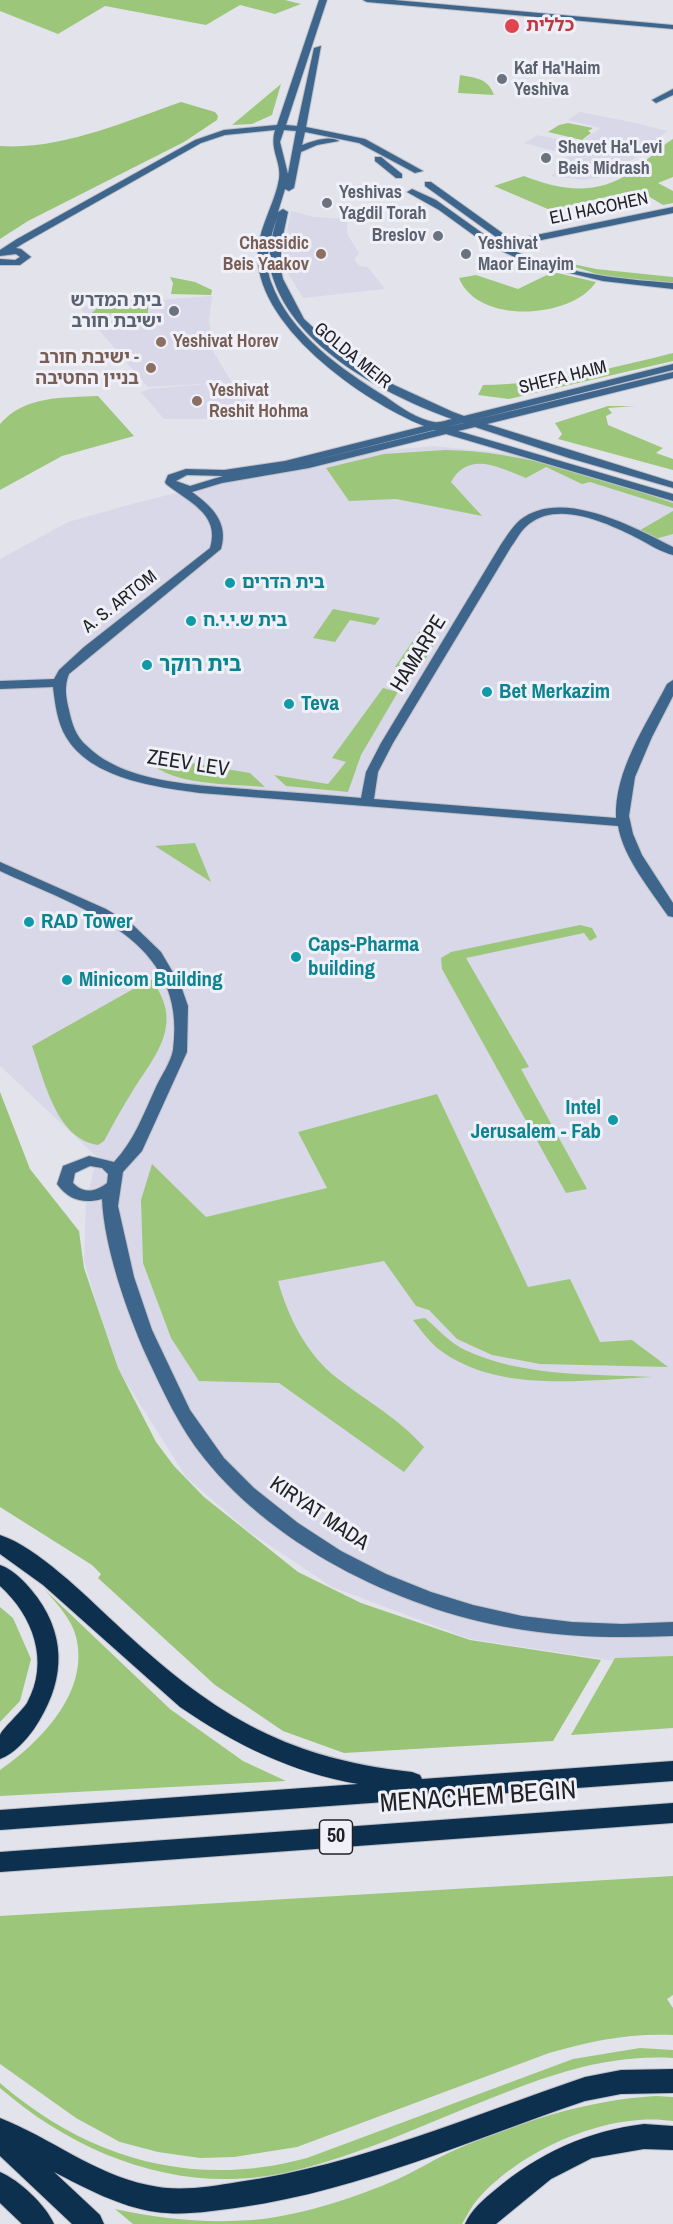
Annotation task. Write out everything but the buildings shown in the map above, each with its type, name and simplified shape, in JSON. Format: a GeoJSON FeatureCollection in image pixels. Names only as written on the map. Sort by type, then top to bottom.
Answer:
{"type":"FeatureCollection","features":[{"type":"Feature","properties":{"kind":"highway"},"geometry":{"type":"LineString","coordinates":[[0,1543],[50,1576],[188,1700],[227,1726],[269,1747],[313,1763],[404,1782],[451,1786],[503,1784]]}},
{"type":"Feature","properties":{"kind":"highway"},"geometry":{"type":"LineString","coordinates":[[0,1573],[30,1602],[42,1623],[50,1649],[50,1676],[37,1708],[10,1741],[0,1749]]}},
{"type":"Feature","properties":{"kind":"highway","name":"MENACHEM BEGIN"},"geometry":{"type":"LineString","coordinates":[[0,1820],[673,1771]]}},
{"type":"Feature","properties":{"kind":"highway","name":"MENACHEM BEGIN"},"geometry":{"type":"LineString","coordinates":[[0,1862],[673,1813]]}},
{"type":"Feature","properties":{"kind":"highway"},"geometry":{"type":"LineString","coordinates":[[0,2130],[118,2188],[149,2198],[186,2201],[266,2193],[319,2181],[585,2089],[621,2082],[673,2081]]}},
{"type":"Feature","properties":{"kind":"highway"},"geometry":{"type":"LineString","coordinates":[[478,2224],[506,2194],[563,2157],[620,2140],[657,2136],[673,2138]]}},
{"type":"Feature","properties":{"kind":"highway"},"geometry":{"type":"LineString","coordinates":[[0,2139],[91,2224]]}},
{"type":"Feature","properties":{"kind":"highway"},"geometry":{"type":"LineString","coordinates":[[0,2185],[41,2224]]}},
{"type":"Feature","properties":{"kind":"street"},"geometry":{"type":"LineString","coordinates":[[312,51],[323,0]]}},
{"type":"Feature","properties":{"kind":"street"},"geometry":{"type":"LineString","coordinates":[[367,0],[673,27]]}},
{"type":"Feature","properties":{"kind":"street"},"geometry":{"type":"LineString","coordinates":[[453,0],[673,19]]}},
{"type":"Feature","properties":{"kind":"street"},"geometry":{"type":"LineString","coordinates":[[272,137],[330,11]]}},
{"type":"Feature","properties":{"kind":"street","name":"GOLDA MEIR"},"geometry":{"type":"LineString","coordinates":[[312,51],[301,116],[299,150],[276,238],[275,264],[285,296],[314,333],[353,365],[379,382],[431,408],[520,439],[673,484]]}},
{"type":"Feature","properties":{"kind":"street"},"geometry":{"type":"LineString","coordinates":[[673,92],[656,100],[673,105]]}},
{"type":"Feature","properties":{"kind":"street"},"geometry":{"type":"LineString","coordinates":[[301,116],[345,136],[372,145],[427,175],[428,184],[425,190],[412,192]]}},
{"type":"Feature","properties":{"kind":"street"},"geometry":{"type":"LineString","coordinates":[[33,230],[22,252],[26,257],[21,262],[2,254],[33,230],[149,170],[283,117]]}},
{"type":"Feature","properties":{"kind":"street"},"geometry":{"type":"LineString","coordinates":[[247,132],[272,137],[299,133],[345,136]]}},
{"type":"Feature","properties":{"kind":"street"},"geometry":{"type":"LineString","coordinates":[[247,132],[272,137]]}},
{"type":"Feature","properties":{"kind":"street"},"geometry":{"type":"LineString","coordinates":[[299,133],[335,141],[361,150],[387,165],[399,176],[400,188],[430,200],[497,246],[528,259],[579,273],[673,286]]}},
{"type":"Feature","properties":{"kind":"street","name":"GOLDA MEIR"},"geometry":{"type":"LineString","coordinates":[[272,137],[284,177],[265,239],[263,262],[266,281],[288,322],[306,342],[347,377],[384,403],[434,427],[673,498]]}},
{"type":"Feature","properties":{"kind":"street"},"geometry":{"type":"LineString","coordinates":[[299,150],[315,143],[335,141]]}},
{"type":"Feature","properties":{"kind":"street"},"geometry":{"type":"LineString","coordinates":[[399,176],[407,170],[418,171]]}},
{"type":"Feature","properties":{"kind":"street"},"geometry":{"type":"LineString","coordinates":[[428,184],[510,243],[579,273]]}},
{"type":"Feature","properties":{"kind":"street","name":"ELI HACOHEN"},"geometry":{"type":"LineString","coordinates":[[497,246],[673,210]]}},
{"type":"Feature","properties":{"kind":"street","name":"SHEFA HAIM"},"geometry":{"type":"LineString","coordinates":[[461,420],[673,367]]}},
{"type":"Feature","properties":{"kind":"street","name":"SHEFA HAIM"},"geometry":{"type":"LineString","coordinates":[[476,425],[673,375]]}},
{"type":"Feature","properties":{"kind":"street"},"geometry":{"type":"LineString","coordinates":[[367,443],[381,436],[392,424],[384,403]]}},
{"type":"Feature","properties":{"kind":"street"},"geometry":{"type":"LineString","coordinates":[[431,408],[456,412],[494,412]]}},
{"type":"Feature","properties":{"kind":"street"},"geometry":{"type":"LineString","coordinates":[[516,415],[509,429],[520,439]]}},
{"type":"Feature","properties":{"kind":"street"},"geometry":{"type":"LineString","coordinates":[[461,420],[200,481],[180,488],[170,482],[172,477],[186,472],[200,481],[309,465],[476,425]]}},
{"type":"Feature","properties":{"kind":"street"},"geometry":{"type":"LineString","coordinates":[[400,443],[446,441],[490,444]]}},
{"type":"Feature","properties":{"kind":"street"},"geometry":{"type":"LineString","coordinates":[[200,481],[201,505]]}},
{"type":"Feature","properties":{"kind":"street","name":"A. S. ARTOM"},"geometry":{"type":"LineString","coordinates":[[58,683],[63,673],[88,650],[215,549],[219,538],[216,523],[201,505],[180,488]]}},
{"type":"Feature","properties":{"kind":"street","name":"HAMARPE"},"geometry":{"type":"LineString","coordinates":[[367,801],[369,783],[383,750],[517,532],[538,522],[557,517],[577,517],[611,524],[673,552]]}},
{"type":"Feature","properties":{"kind":"street"},"geometry":{"type":"LineString","coordinates":[[0,685],[58,683]]}},
{"type":"Feature","properties":{"kind":"street","name":"ZEEV LEV"},"geometry":{"type":"LineString","coordinates":[[58,683],[64,715],[73,739],[111,767],[174,786],[624,823]]}},
{"type":"Feature","properties":{"kind":"street"},"geometry":{"type":"LineString","coordinates":[[673,684],[630,774],[624,823],[631,843],[673,913]]}},
{"type":"Feature","properties":{"kind":"street"},"geometry":{"type":"LineString","coordinates":[[0,866],[111,917],[143,940],[156,955],[174,986],[181,1006],[180,1052],[131,1154],[110,1167],[81,1163],[72,1167],[65,1175],[65,1184],[70,1191],[80,1195],[92,1196],[111,1189],[116,1181],[110,1167]]}},
{"type":"Feature","properties":{"kind":"street","name":"KIRYAT MADA"},"geometry":{"type":"LineString","coordinates":[[111,1189],[110,1212],[125,1284],[141,1324],[191,1426],[224,1470],[282,1520],[352,1566],[400,1590],[453,1608],[512,1623],[547,1628],[645,1632],[673,1629]]}},
{"type":"Feature","properties":{"kind":"street"},"geometry":{"type":"LineString","coordinates":[[92,1196],[110,1212]]}},
{"type":"Feature","properties":{"kind":"shaded area"},"geometry":{"type":"Polygon","coordinates":[[[580,112],[668,131],[638,153],[583,140],[600,128],[568,120],[580,112]]]}},
{"type":"Feature","properties":{"kind":"shaded area"},"geometry":{"type":"Polygon","coordinates":[[[538,135],[636,157],[619,169],[597,178],[585,180],[551,176],[565,165],[560,162],[569,155],[524,143],[538,135]]]}},
{"type":"Feature","properties":{"kind":"shaded area","name":"Chassidic Beis Yaakov"},"geometry":{"type":"Polygon","coordinates":[[[291,211],[314,217],[347,219],[347,234],[359,253],[354,260],[360,266],[368,267],[385,289],[303,298],[288,273],[283,253],[291,211]]]}},
{"type":"Feature","properties":{"kind":"shaded area","name":"Yeshivat Horev"},"geometry":{"type":"Polygon","coordinates":[[[212,296],[209,320],[213,351],[238,393],[255,409],[207,419],[164,419],[141,392],[149,389],[218,383],[148,387],[78,306],[212,296]]]}},
{"type":"Feature","properties":{"kind":"shaded area"},"geometry":{"type":"Polygon","coordinates":[[[433,446],[515,454],[673,499],[673,1656],[615,1661],[470,1639],[332,1587],[248,1531],[186,1477],[114,1363],[84,1261],[86,1201],[97,1157],[0,1066],[0,559],[68,522],[139,502],[258,473],[390,450],[433,446]]]}},
{"type":"Feature","properties":{"kind":"green space"},"geometry":{"type":"Polygon","coordinates":[[[0,0],[285,0],[301,4],[275,14],[240,5],[206,25],[105,6],[58,34],[0,11],[0,0]]]}},
{"type":"Feature","properties":{"kind":"green space"},"geometry":{"type":"Polygon","coordinates":[[[460,75],[485,82],[494,95],[458,93],[460,75]]]}},
{"type":"Feature","properties":{"kind":"green space"},"geometry":{"type":"Polygon","coordinates":[[[281,84],[272,115],[252,124],[232,125],[281,84]]]}},
{"type":"Feature","properties":{"kind":"green space"},"geometry":{"type":"Polygon","coordinates":[[[181,102],[215,112],[218,116],[217,120],[184,142],[28,221],[0,239],[0,146],[46,144],[69,139],[115,126],[181,102]]]}},
{"type":"Feature","properties":{"kind":"green space"},"geometry":{"type":"Polygon","coordinates":[[[568,123],[593,128],[588,131],[591,133],[582,140],[548,132],[559,125],[568,123]]]}},
{"type":"Feature","properties":{"kind":"green space"},"geometry":{"type":"Polygon","coordinates":[[[673,139],[673,177],[658,183],[673,191],[673,203],[663,205],[643,193],[632,191],[550,210],[494,186],[524,176],[566,188],[593,188],[620,179],[673,139]]]}},
{"type":"Feature","properties":{"kind":"green space"},"geometry":{"type":"Polygon","coordinates":[[[550,259],[596,269],[673,277],[673,284],[600,275],[550,259]]]}},
{"type":"Feature","properties":{"kind":"green space"},"geometry":{"type":"Polygon","coordinates":[[[553,272],[596,282],[584,294],[568,303],[526,312],[505,310],[485,304],[469,293],[459,278],[476,275],[518,289],[553,272]]]}},
{"type":"Feature","properties":{"kind":"green space"},"geometry":{"type":"Polygon","coordinates":[[[170,277],[195,282],[212,290],[211,295],[171,294],[173,283],[170,277]]]}},
{"type":"Feature","properties":{"kind":"green space"},"geometry":{"type":"Polygon","coordinates":[[[102,303],[148,305],[148,313],[92,313],[102,303]]]}},
{"type":"Feature","properties":{"kind":"green space"},"geometry":{"type":"Polygon","coordinates":[[[673,353],[673,361],[509,399],[478,395],[483,385],[555,379],[673,353]]]}},
{"type":"Feature","properties":{"kind":"green space"},"geometry":{"type":"Polygon","coordinates":[[[98,396],[134,436],[62,456],[0,490],[0,424],[21,408],[33,403],[58,398],[98,396]]]}},
{"type":"Feature","properties":{"kind":"green space"},"geometry":{"type":"Polygon","coordinates":[[[608,406],[635,406],[608,408],[612,413],[606,416],[608,425],[663,448],[656,453],[673,459],[673,470],[558,439],[562,434],[555,423],[608,406]]]}},
{"type":"Feature","properties":{"kind":"green space"},"geometry":{"type":"Polygon","coordinates":[[[445,450],[503,455],[561,468],[673,503],[673,508],[590,482],[582,484],[546,467],[526,478],[486,464],[467,466],[458,472],[451,482],[482,516],[396,499],[349,501],[326,468],[384,454],[445,450]]]}},
{"type":"Feature","properties":{"kind":"green space"},"geometry":{"type":"Polygon","coordinates":[[[673,511],[673,534],[655,539],[637,532],[673,511]]]}},
{"type":"Feature","properties":{"kind":"green space"},"geometry":{"type":"Polygon","coordinates":[[[333,609],[380,618],[375,625],[350,620],[335,642],[313,638],[333,609]]]}},
{"type":"Feature","properties":{"kind":"green space"},"geometry":{"type":"Polygon","coordinates":[[[421,629],[433,634],[436,641],[418,672],[395,667],[421,629]]]}},
{"type":"Feature","properties":{"kind":"green space"},"geometry":{"type":"Polygon","coordinates":[[[383,688],[398,692],[361,755],[348,792],[286,786],[274,775],[328,784],[346,762],[332,758],[383,688]]]}},
{"type":"Feature","properties":{"kind":"green space"},"geometry":{"type":"Polygon","coordinates":[[[150,756],[250,773],[265,787],[185,779],[157,768],[148,759],[150,756]]]}},
{"type":"Feature","properties":{"kind":"green space"},"geometry":{"type":"Polygon","coordinates":[[[195,843],[211,882],[155,846],[195,843]]]}},
{"type":"Feature","properties":{"kind":"green space"},"geometry":{"type":"Polygon","coordinates":[[[580,925],[592,928],[597,937],[590,941],[584,933],[466,958],[529,1067],[521,1069],[587,1189],[566,1193],[442,969],[441,958],[451,952],[580,925]]]}},
{"type":"Feature","properties":{"kind":"green space"},"geometry":{"type":"Polygon","coordinates":[[[151,979],[161,995],[166,1010],[166,1025],[158,1051],[104,1141],[98,1145],[84,1140],[72,1132],[54,1106],[32,1046],[151,979]]]}},
{"type":"Feature","properties":{"kind":"green space"},"geometry":{"type":"Polygon","coordinates":[[[0,1092],[30,1169],[79,1231],[84,1268],[118,1368],[156,1442],[174,1466],[204,1497],[298,1572],[361,1603],[470,1640],[601,1660],[553,1741],[344,1753],[283,1731],[215,1685],[98,1578],[101,1574],[92,1565],[0,1507],[0,1092]]]}},
{"type":"Feature","properties":{"kind":"green space"},"geometry":{"type":"Polygon","coordinates":[[[437,1094],[528,1287],[570,1279],[600,1342],[632,1340],[668,1367],[540,1364],[492,1355],[457,1339],[429,1310],[416,1306],[384,1261],[278,1281],[287,1308],[300,1334],[326,1369],[382,1410],[424,1447],[404,1472],[279,1383],[199,1381],[171,1338],[143,1263],[141,1200],[152,1164],[206,1217],[327,1188],[298,1132],[437,1094]]]}},
{"type":"Feature","properties":{"kind":"green space"},"geometry":{"type":"Polygon","coordinates":[[[425,1318],[459,1347],[487,1359],[510,1365],[533,1370],[653,1377],[540,1381],[486,1372],[460,1363],[437,1348],[413,1320],[425,1318]]]}},
{"type":"Feature","properties":{"kind":"green space"},"geometry":{"type":"Polygon","coordinates":[[[45,1590],[170,1709],[243,1761],[286,1781],[0,1796],[0,1770],[46,1730],[59,1713],[76,1677],[78,1657],[74,1630],[45,1590]]]}},
{"type":"Feature","properties":{"kind":"green space"},"geometry":{"type":"Polygon","coordinates":[[[0,1607],[13,1618],[31,1659],[20,1701],[0,1722],[0,1607]]]}},
{"type":"Feature","properties":{"kind":"green space"},"geometry":{"type":"Polygon","coordinates":[[[673,1656],[673,1728],[571,1735],[615,1658],[673,1656]]]}},
{"type":"Feature","properties":{"kind":"green space"},"geometry":{"type":"Polygon","coordinates":[[[673,1876],[673,1995],[667,1999],[673,2008],[673,2035],[641,2035],[610,2039],[549,2053],[297,2147],[234,2157],[200,2158],[158,2152],[120,2142],[76,2118],[0,2064],[0,1916],[673,1876]]]}},
{"type":"Feature","properties":{"kind":"green space"},"geometry":{"type":"Polygon","coordinates":[[[640,2048],[673,2050],[673,2058],[625,2059],[556,2074],[343,2157],[293,2171],[253,2178],[213,2179],[175,2175],[137,2166],[100,2152],[65,2134],[31,2113],[0,2088],[0,2083],[34,2109],[69,2131],[106,2148],[144,2161],[183,2168],[223,2170],[265,2167],[307,2158],[573,2059],[640,2048]]]}},
{"type":"Feature","properties":{"kind":"green space"},"geometry":{"type":"Polygon","coordinates":[[[656,2096],[673,2097],[673,2121],[648,2119],[621,2122],[594,2128],[541,2150],[495,2182],[475,2203],[462,2224],[133,2224],[115,2209],[152,2216],[207,2221],[263,2219],[297,2213],[382,2186],[455,2150],[504,2130],[579,2107],[656,2096]]]}},
{"type":"Feature","properties":{"kind":"place","name":"כללית"},"geometry":{"type":"Point","coordinates":[512,26]}},
{"type":"Feature","properties":{"kind":"place","name":"Kaf Ha'Haim Yeshiva"},"geometry":{"type":"Point","coordinates":[502,79]}},
{"type":"Feature","properties":{"kind":"place","name":"Shevet Ha'Levi Beis Midrash"},"geometry":{"type":"Point","coordinates":[546,158]}},
{"type":"Feature","properties":{"kind":"place","name":"Yeshivas Yagdil Torah"},"geometry":{"type":"Point","coordinates":[327,203]}},
{"type":"Feature","properties":{"kind":"place","name":"Breslov"},"geometry":{"type":"Point","coordinates":[438,236]}},
{"type":"Feature","properties":{"kind":"place","name":"Chassidic Beis Yaakov"},"geometry":{"type":"Point","coordinates":[321,254]}},
{"type":"Feature","properties":{"kind":"place","name":"Yeshivat Maor Einayim"},"geometry":{"type":"Point","coordinates":[466,254]}},
{"type":"Feature","properties":{"kind":"place","name":"בית המדרש ישיבת חורב"},"geometry":{"type":"Point","coordinates":[174,311]}},
{"type":"Feature","properties":{"kind":"place","name":"Yeshivat Horev"},"geometry":{"type":"Point","coordinates":[161,342]}},
{"type":"Feature","properties":{"kind":"place","name":"ישיבת חורב - בניין החטיבה"},"geometry":{"type":"Point","coordinates":[151,368]}},
{"type":"Feature","properties":{"kind":"place","name":"Yeshivat Reshit Hohma"},"geometry":{"type":"Point","coordinates":[197,401]}},
{"type":"Feature","properties":{"kind":"place","name":"בית הדרים"},"geometry":{"type":"Point","coordinates":[230,583]}},
{"type":"Feature","properties":{"kind":"place","name":"בית ש.י.י.ח"},"geometry":{"type":"Point","coordinates":[191,621]}},
{"type":"Feature","properties":{"kind":"place","name":"בית רוקר"},"geometry":{"type":"Point","coordinates":[147,665]}},
{"type":"Feature","properties":{"kind":"place","name":"Bet Merkazim"},"geometry":{"type":"Point","coordinates":[487,692]}},
{"type":"Feature","properties":{"kind":"place","name":"Teva"},"geometry":{"type":"Point","coordinates":[289,704]}},
{"type":"Feature","properties":{"kind":"place","name":"RAD Tower"},"geometry":{"type":"Point","coordinates":[29,922]}},
{"type":"Feature","properties":{"kind":"place","name":"Caps-Pharma building"},"geometry":{"type":"Point","coordinates":[296,957]}},
{"type":"Feature","properties":{"kind":"place","name":"Minicom Building"},"geometry":{"type":"Point","coordinates":[67,980]}},
{"type":"Feature","properties":{"kind":"place","name":"Intel Jerusalem - Fab"},"geometry":{"type":"Point","coordinates":[613,1120]}}]}
